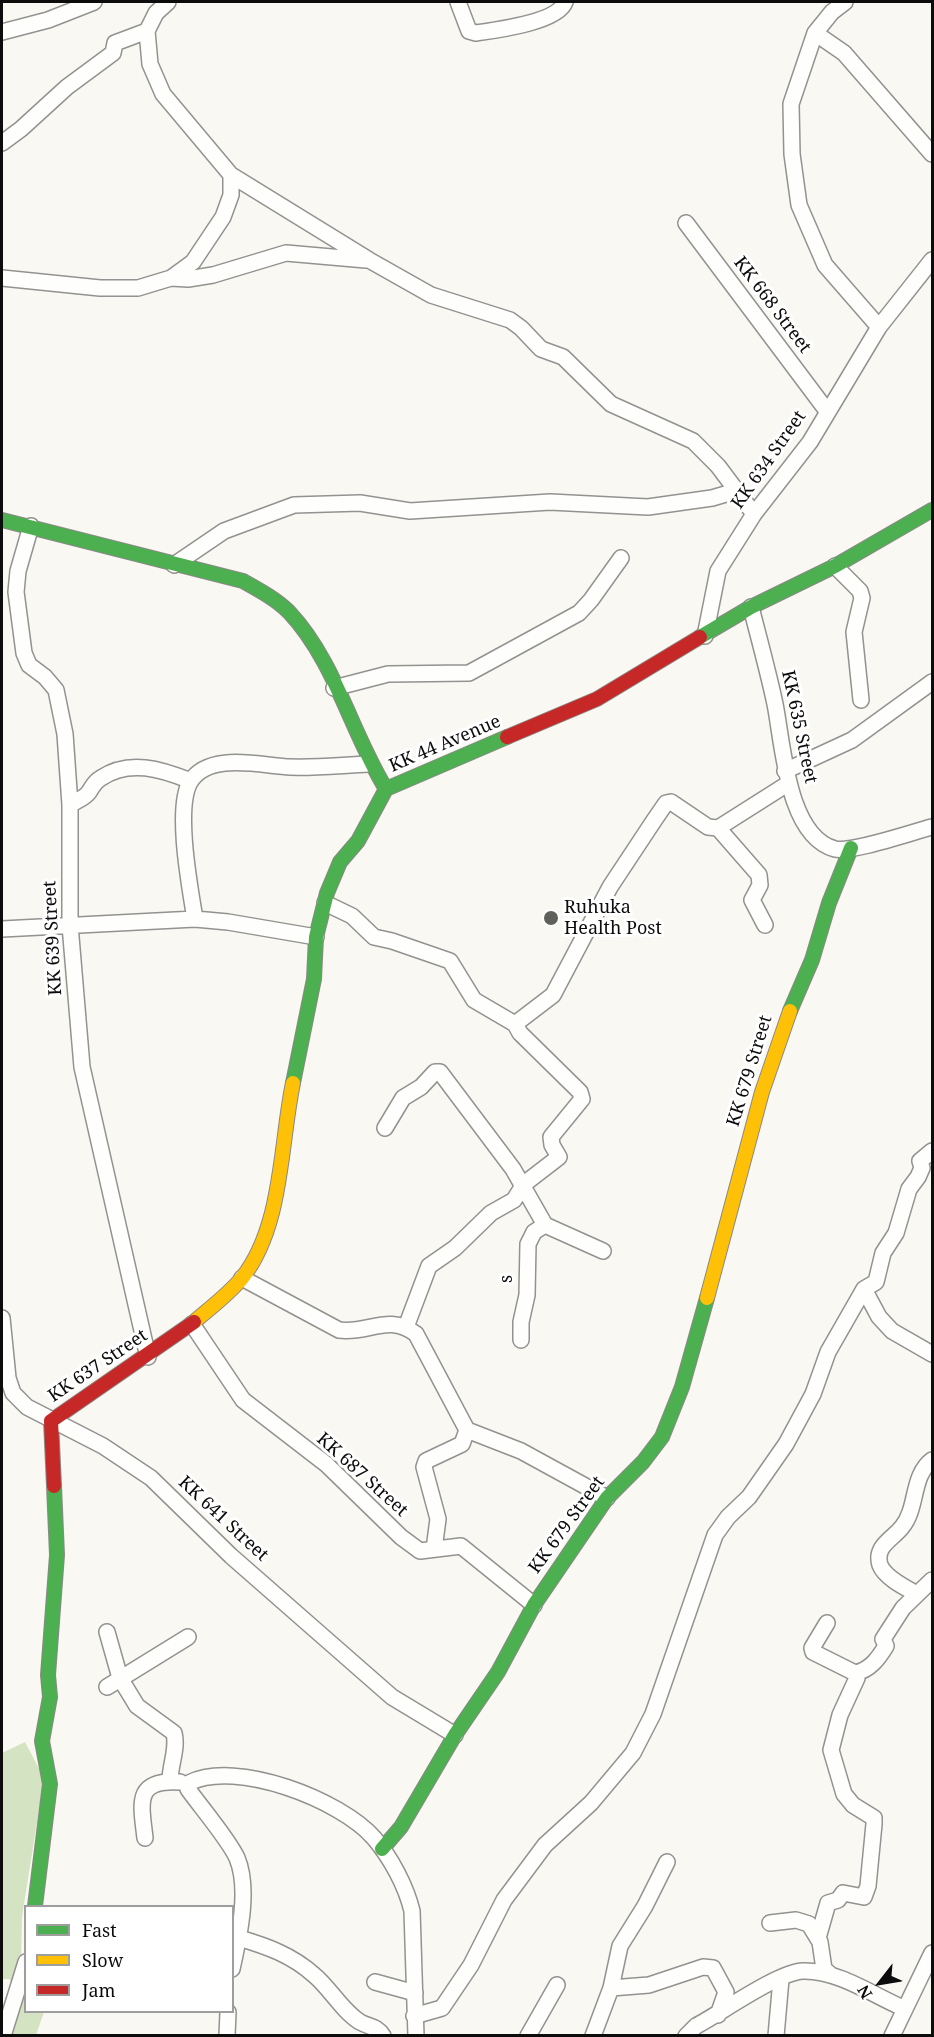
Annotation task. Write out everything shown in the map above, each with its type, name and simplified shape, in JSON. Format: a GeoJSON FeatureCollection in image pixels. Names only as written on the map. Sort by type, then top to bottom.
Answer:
{"type":"FeatureCollection","features":[{"type":"Feature","properties":{"kind":"street"},"geometry":{"type":"LineString","coordinates":[[2,33],[48,20],[94,2]]}},
{"type":"Feature","properties":{"kind":"street"},"geometry":{"type":"LineString","coordinates":[[168,2],[156,14],[147,31],[150,64],[163,94],[231,175],[369,261],[431,295],[510,320],[541,349],[562,357],[611,404],[693,441],[718,466],[754,514]]}},
{"type":"Feature","properties":{"kind":"street"},"geometry":{"type":"LineString","coordinates":[[458,2],[469,31],[476,33],[537,21],[554,15],[565,2]]}},
{"type":"Feature","properties":{"kind":"street"},"geometry":{"type":"LineString","coordinates":[[845,2],[832,12],[815,33],[791,104],[792,154],[799,206],[825,265],[879,327]]}},
{"type":"Feature","properties":{"kind":"street"},"geometry":{"type":"LineString","coordinates":[[2,143],[67,87],[113,53],[115,43],[147,31]]}},
{"type":"Feature","properties":{"kind":"street"},"geometry":{"type":"LineString","coordinates":[[815,33],[844,53],[933,154]]}},
{"type":"Feature","properties":{"kind":"street"},"geometry":{"type":"LineString","coordinates":[[2,278],[100,288],[138,288],[171,278],[193,262],[223,217],[231,195],[231,175]]}},
{"type":"Feature","properties":{"kind":"street","name":"KK 668 Street"},"geometry":{"type":"LineString","coordinates":[[686,223],[827,411]]}},
{"type":"Feature","properties":{"kind":"street"},"geometry":{"type":"LineString","coordinates":[[171,278],[188,279],[213,275],[286,253],[369,261]]}},
{"type":"Feature","properties":{"kind":"street","name":"KK 634 Street"},"geometry":{"type":"LineString","coordinates":[[705,636],[718,571],[754,514],[810,442],[879,327],[933,260]]}},
{"type":"Feature","properties":{"kind":"street"},"geometry":{"type":"LineString","coordinates":[[174,565],[224,531],[294,505],[360,503],[410,511],[550,502],[648,507],[711,498],[736,490]]}},
{"type":"Feature","properties":{"kind":"street","name":"KK 44 Avenue"},"geometry":{"type":"LineString","coordinates":[[2,520],[243,581],[288,611],[311,642],[369,764],[386,789],[597,699],[751,607],[836,566],[933,510]]}},
{"type":"Feature","properties":{"kind":"street","name":"KK 639 Street"},"geometry":{"type":"LineString","coordinates":[[31,526],[18,571],[16,592],[24,653],[29,665],[45,677],[56,690],[65,734],[70,805],[69,925],[82,1067],[148,1357]]}},
{"type":"Feature","properties":{"kind":"street"},"geometry":{"type":"LineString","coordinates":[[334,688],[388,674],[469,673],[579,613],[621,558]]}},
{"type":"Feature","properties":{"kind":"street"},"geometry":{"type":"LineString","coordinates":[[836,566],[860,591],[862,598],[854,632],[861,700]]}},
{"type":"Feature","properties":{"kind":"street","name":"KK 635 Street"},"geometry":{"type":"LineString","coordinates":[[751,607],[775,704],[787,777],[804,822],[822,844],[837,850],[851,848],[933,827]]}},
{"type":"Feature","properties":{"kind":"street"},"geometry":{"type":"LineString","coordinates":[[515,1024],[553,995],[610,887],[666,803],[670,802],[708,827],[718,828],[787,777],[852,741],[933,682]]}},
{"type":"Feature","properties":{"kind":"street"},"geometry":{"type":"LineString","coordinates":[[195,919],[184,813],[186,793],[198,773],[222,764],[240,761],[291,767],[369,764]]}},
{"type":"Feature","properties":{"kind":"street"},"geometry":{"type":"LineString","coordinates":[[70,805],[89,793],[93,784],[101,777],[123,766],[158,770],[191,782]]}},
{"type":"Feature","properties":{"kind":"street","name":"KK 637 Street"},"geometry":{"type":"LineString","coordinates":[[35,1905],[50,1784],[42,1741],[50,1697],[48,1675],[57,1555],[51,1421],[148,1357],[192,1324],[242,1278],[260,1247],[279,1185],[287,1112],[314,979],[316,937],[325,903],[340,862],[358,841],[386,789]]}},
{"type":"Feature","properties":{"kind":"street"},"geometry":{"type":"LineString","coordinates":[[718,828],[759,875],[760,885],[752,900],[765,925]]}},
{"type":"Feature","properties":{"kind":"street","name":"KK 679 Street"},"geometry":{"type":"LineString","coordinates":[[382,1848],[401,1827],[455,1735],[498,1672],[534,1605],[606,1498],[643,1462],[662,1437],[682,1387],[732,1211],[762,1092],[790,1007],[812,960],[829,903],[851,848]]}},
{"type":"Feature","properties":{"kind":"street"},"geometry":{"type":"LineString","coordinates":[[325,903],[352,916],[374,937],[450,961],[474,1000],[515,1024],[520,1033],[580,1092],[582,1099],[551,1137],[552,1145],[559,1157],[524,1185],[514,1200],[490,1213],[455,1248],[429,1266],[406,1327]]}},
{"type":"Feature","properties":{"kind":"street"},"geometry":{"type":"LineString","coordinates":[[2,929],[195,919],[316,937]]}},
{"type":"Feature","properties":{"kind":"street"},"geometry":{"type":"LineString","coordinates":[[385,1128],[403,1098],[421,1087],[435,1072],[440,1072],[524,1185],[545,1225],[603,1251]]}},
{"type":"Feature","properties":{"kind":"street"},"geometry":{"type":"LineString","coordinates":[[414,2016],[442,2008],[471,1965],[504,1900],[544,1845],[591,1803],[633,1753],[653,1714],[715,1535],[728,1517],[749,1497],[786,1444],[813,1394],[828,1352],[864,1289],[876,1282],[883,1253],[896,1233],[909,1189],[922,1168],[920,1161],[933,1151]]}},
{"type":"Feature","properties":{"kind":"street","name":"s"},"geometry":{"type":"LineString","coordinates":[[521,1340],[528,1244],[534,1232],[545,1225]]}},
{"type":"Feature","properties":{"kind":"street"},"geometry":{"type":"LineString","coordinates":[[242,1278],[339,1330],[351,1332],[387,1324],[406,1327],[416,1334],[457,1407],[467,1430],[462,1444],[426,1461],[424,1467],[438,1519],[435,1549]]}},
{"type":"Feature","properties":{"kind":"street"},"geometry":{"type":"LineString","coordinates":[[864,1289],[879,1317],[892,1331],[933,1354]]}},
{"type":"Feature","properties":{"kind":"street","name":"KK 641 Street"},"geometry":{"type":"LineString","coordinates":[[2,1318],[8,1378],[13,1393],[27,1407],[103,1446],[151,1478],[231,1556],[392,1697],[455,1735]]}},
{"type":"Feature","properties":{"kind":"street","name":"KK 687 Street"},"geometry":{"type":"LineString","coordinates":[[192,1324],[243,1400],[326,1464],[401,1537],[420,1551],[461,1546],[534,1605]]}},
{"type":"Feature","properties":{"kind":"street"},"geometry":{"type":"LineString","coordinates":[[467,1430],[521,1451],[606,1498]]}},
{"type":"Feature","properties":{"kind":"street"},"geometry":{"type":"LineString","coordinates":[[917,1594],[884,1572],[879,1559],[881,1550],[889,1538],[903,1527],[922,1472],[933,1460]]}},
{"type":"Feature","properties":{"kind":"street"},"geometry":{"type":"LineString","coordinates":[[828,1623],[812,1648],[813,1652],[855,1673],[864,1671],[886,1646],[883,1638],[903,1608],[933,1580]]}},
{"type":"Feature","properties":{"kind":"street"},"geometry":{"type":"LineString","coordinates":[[106,1632],[120,1678],[137,1706],[174,1733],[177,1744],[170,1768],[170,1781]]}},
{"type":"Feature","properties":{"kind":"street"},"geometry":{"type":"LineString","coordinates":[[106,1687],[188,1637]]}},
{"type":"Feature","properties":{"kind":"street"},"geometry":{"type":"LineString","coordinates":[[818,1938],[828,1903],[838,1900],[843,1893],[864,1897],[868,1887],[874,1818],[853,1805],[844,1794],[831,1750],[831,1739],[857,1678],[855,1673]]}},
{"type":"Feature","properties":{"kind":"street"},"geometry":{"type":"LineString","coordinates":[[145,1838],[143,1794],[148,1787],[161,1781],[247,1776],[327,1804],[351,1818],[382,1848],[409,1896],[412,1911],[416,2036]]}},
{"type":"Feature","properties":{"kind":"street"},"geometry":{"type":"LineString","coordinates":[[192,1781],[188,1789],[237,1858],[243,1896],[239,1938],[234,1960]]}},
{"type":"Feature","properties":{"kind":"street"},"geometry":{"type":"LineString","coordinates":[[593,2036],[611,1988],[620,1946],[645,1906],[667,1862]]}},
{"type":"Feature","properties":{"kind":"street"},"geometry":{"type":"LineString","coordinates":[[770,1923],[796,1920],[809,1924],[818,1938],[824,1969],[831,1975],[903,2008]]}},
{"type":"Feature","properties":{"kind":"street"},"geometry":{"type":"LineString","coordinates":[[239,1938],[274,1949],[296,1961],[314,1974],[360,2022],[379,2029],[383,2036]]}},
{"type":"Feature","properties":{"kind":"street"},"geometry":{"type":"LineString","coordinates":[[892,2036],[903,2008],[927,1981],[933,1953]]}},
{"type":"Feature","properties":{"kind":"street"},"geometry":{"type":"LineString","coordinates":[[611,1988],[649,1985],[703,1967],[713,1968],[726,1992],[718,2015]]}},
{"type":"Feature","properties":{"kind":"street"},"geometry":{"type":"LineString","coordinates":[[3,2036],[24,1968]]}},
{"type":"Feature","properties":{"kind":"street"},"geometry":{"type":"LineString","coordinates":[[686,2036],[696,2026],[781,1979],[801,1971],[831,1975]]}},
{"type":"Feature","properties":{"kind":"street"},"geometry":{"type":"LineString","coordinates":[[776,2036],[781,1979]]}},
{"type":"Feature","properties":{"kind":"street"},"geometry":{"type":"LineString","coordinates":[[375,1982],[415,1993]]}},
{"type":"Feature","properties":{"kind":"street"},"geometry":{"type":"LineString","coordinates":[[528,2036],[557,1985]]}},
{"type":"Feature","properties":{"kind":"street"},"geometry":{"type":"LineString","coordinates":[[227,2036],[228,2013]]}},
{"type":"Feature","properties":{"kind":"green space"},"geometry":{"type":"Polygon","coordinates":[[[25,1742],[44,1778],[22,1917],[21,1968],[24,1968],[24,2013],[44,2013],[36,2035],[2,2035],[17,1988],[9,1979],[2,1979],[2,1753],[25,1742]]]}},
{"type":"Feature","properties":{"kind":"traffic: fast"},"geometry":{"type":"LineString","coordinates":[[700,637],[751,607],[835,566],[932,510]]}},
{"type":"Feature","properties":{"kind":"traffic: fast"},"geometry":{"type":"LineString","coordinates":[[2,520],[243,581],[273,599],[289,612],[319,652],[386,789],[507,737]]}},
{"type":"Feature","properties":{"kind":"traffic: fast"},"geometry":{"type":"LineString","coordinates":[[293,1083],[314,979],[316,937],[327,893],[340,862],[358,841],[386,789]]}},
{"type":"Feature","properties":{"kind":"traffic: fast"},"geometry":{"type":"LineString","coordinates":[[790,1011],[812,960],[829,903],[851,848]]}},
{"type":"Feature","properties":{"kind":"traffic: fast"},"geometry":{"type":"LineString","coordinates":[[382,1849],[401,1827],[455,1735],[498,1672],[534,1605],[607,1498],[643,1462],[662,1437],[682,1387],[707,1298]]}},
{"type":"Feature","properties":{"kind":"traffic: fast"},"geometry":{"type":"LineString","coordinates":[[35,1905],[50,1784],[42,1741],[50,1697],[48,1675],[57,1555],[54,1486]]}},
{"type":"Feature","properties":{"kind":"traffic: slow"},"geometry":{"type":"LineString","coordinates":[[707,1298],[762,1092],[790,1011]]}},
{"type":"Feature","properties":{"kind":"traffic: slow"},"geometry":{"type":"LineString","coordinates":[[194,1322],[242,1278],[265,1234],[278,1184],[293,1083]]}},
{"type":"Feature","properties":{"kind":"traffic: jam"},"geometry":{"type":"LineString","coordinates":[[507,737],[597,699],[700,637]]}},
{"type":"Feature","properties":{"kind":"traffic: jam"},"geometry":{"type":"LineString","coordinates":[[54,1486],[51,1421],[194,1322]]}},
{"type":"Feature","properties":{"kind":"place","name":"Ruhuka Health Post"},"geometry":{"type":"Point","coordinates":[551,918]}}]}
